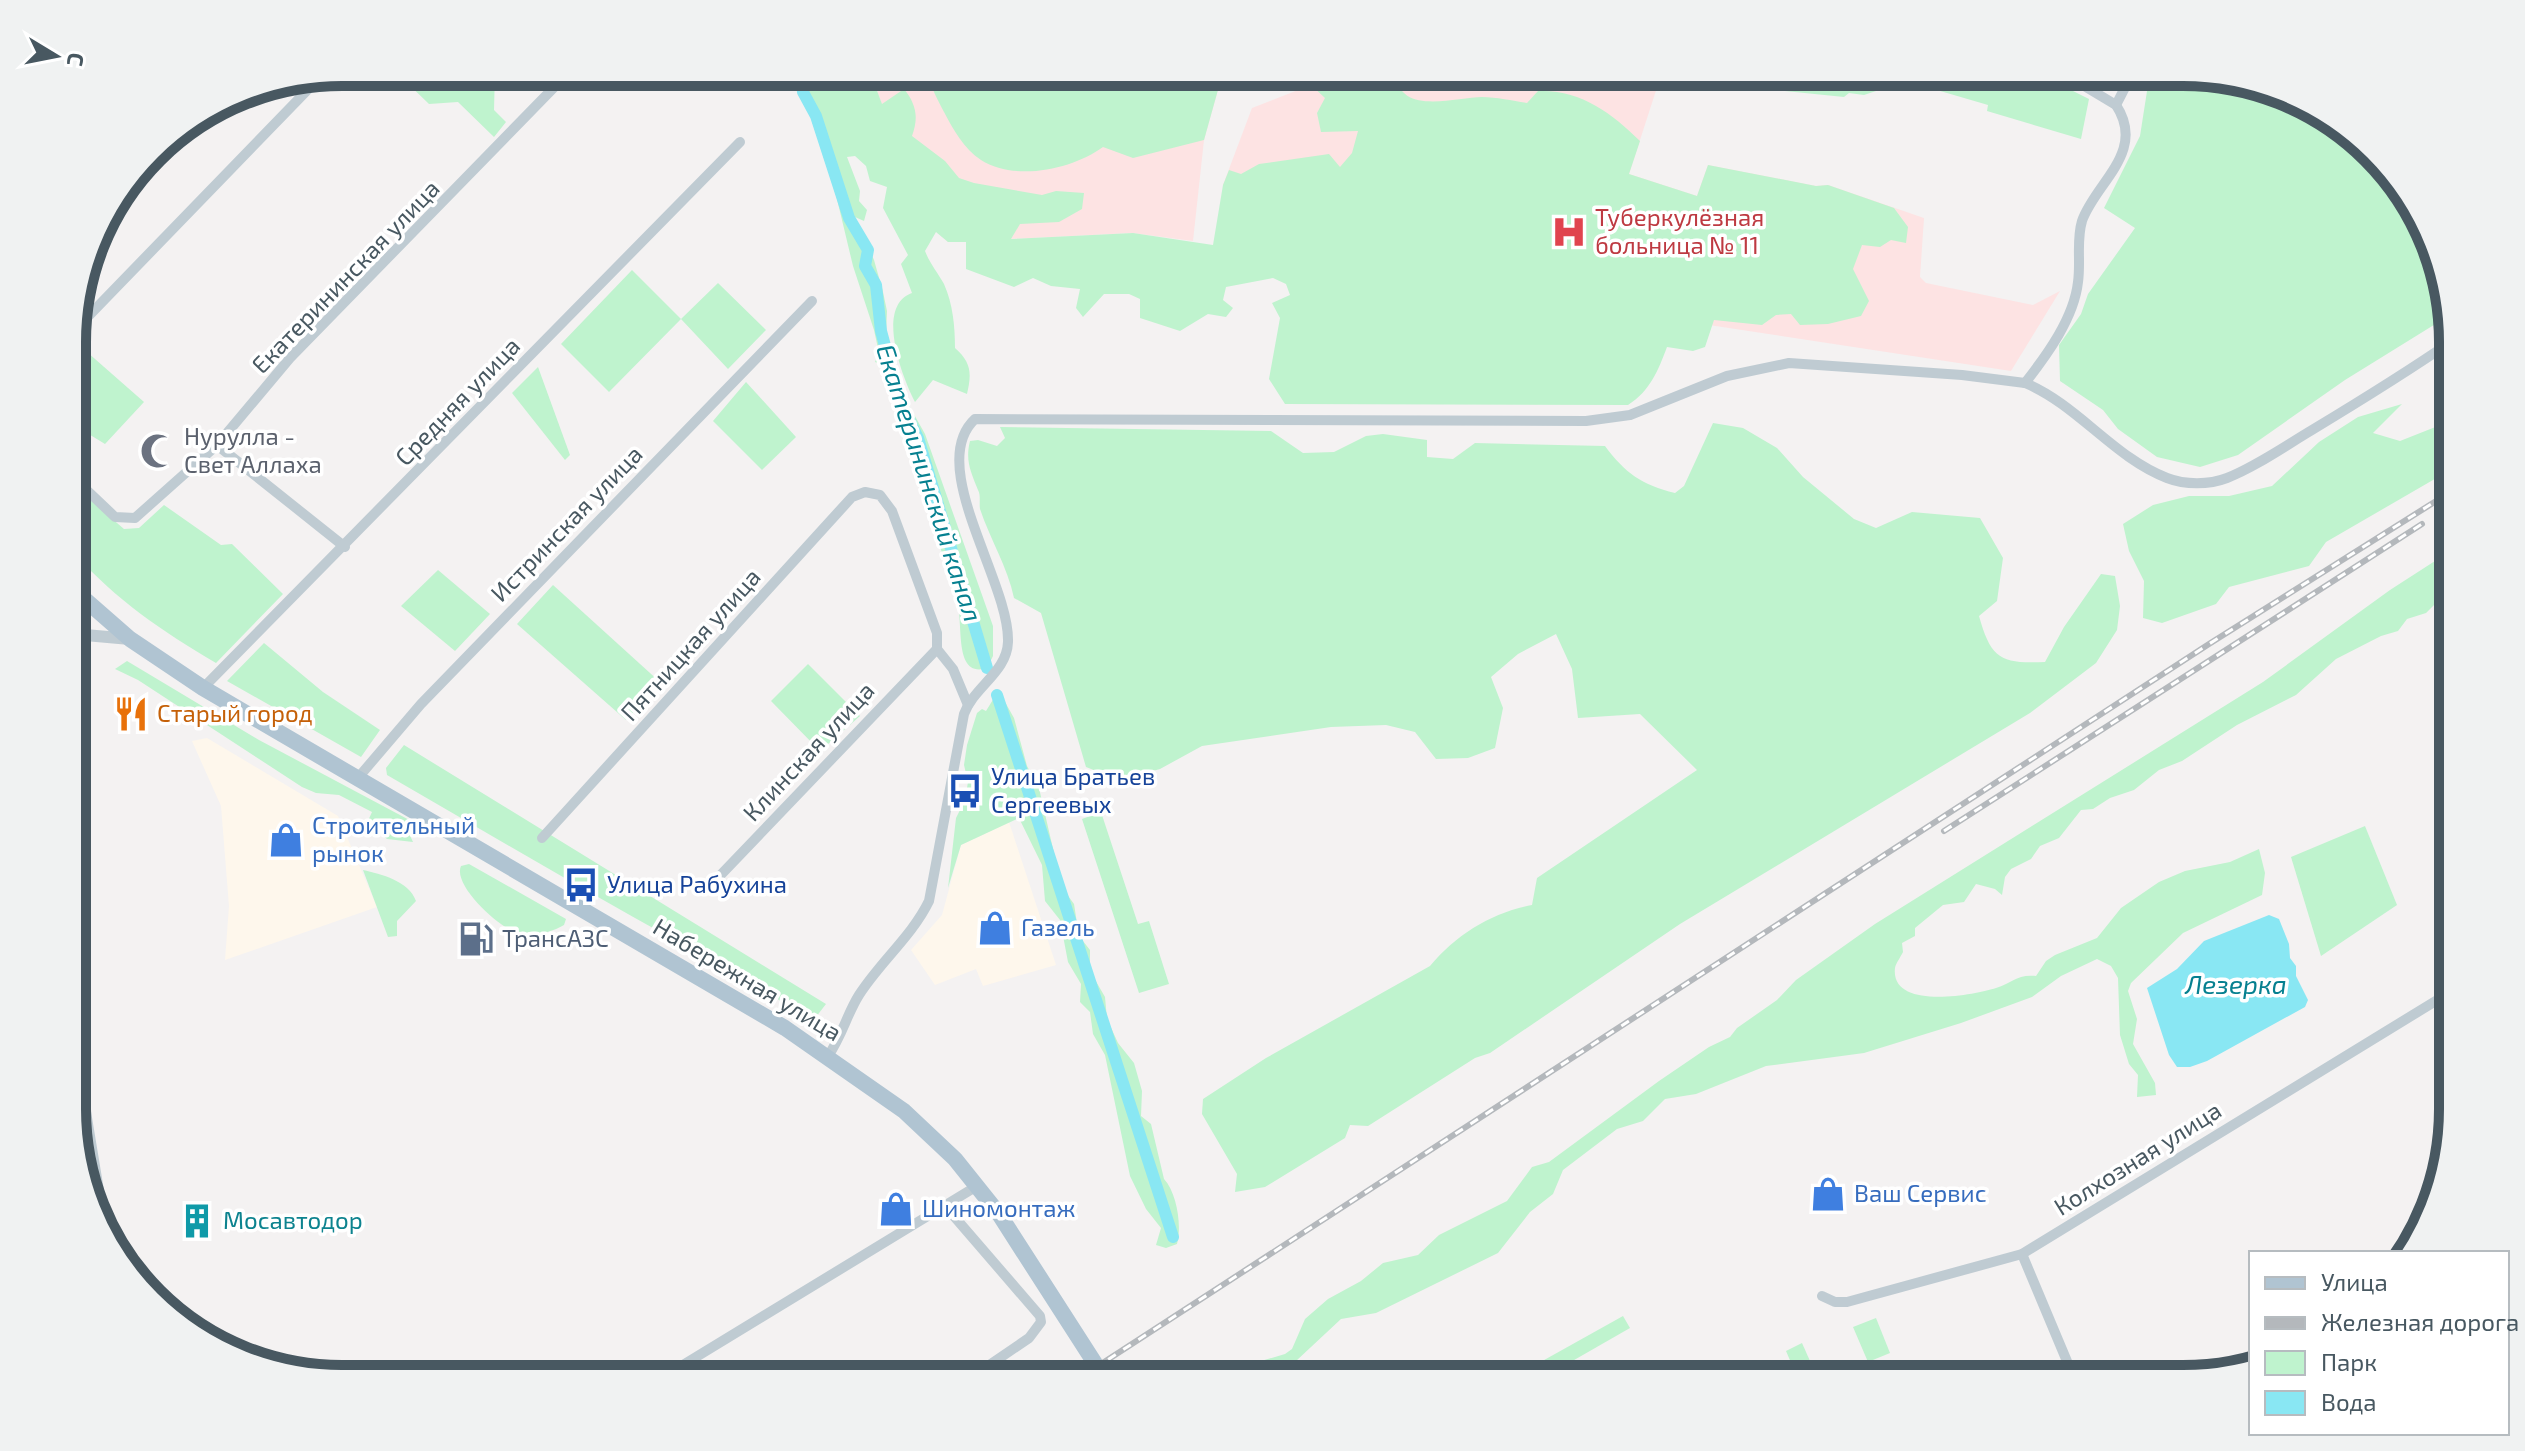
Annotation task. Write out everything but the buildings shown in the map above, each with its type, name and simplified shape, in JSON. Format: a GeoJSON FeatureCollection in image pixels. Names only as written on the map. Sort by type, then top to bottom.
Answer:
{"type":"FeatureCollection","features":[{"type":"Feature","properties":{"kind":"main road","name":"Набережная улица"},"geometry":{"type":"LineString","coordinates":[[86,601],[130,639],[203,688],[828,1056],[926,1130],[977,1186],[1095,1365]]}},
{"type":"Feature","properties":{"kind":"street"},"geometry":{"type":"LineString","coordinates":[[2025,383],[2072,310],[2076,296],[2082,221],[2119,165],[2123,149],[2122,113],[2116,105],[2084,86]]}},
{"type":"Feature","properties":{"kind":"street"},"geometry":{"type":"LineString","coordinates":[[2116,105],[2126,86]]}},
{"type":"Feature","properties":{"kind":"street","name":"Екатерининская улица"},"geometry":{"type":"LineString","coordinates":[[86,489],[115,517],[131,520],[217,445],[300,348],[555,87]]}},
{"type":"Feature","properties":{"kind":"street"},"geometry":{"type":"LineString","coordinates":[[87,317],[308,89]]}},
{"type":"Feature","properties":{"kind":"street","name":"Средняя улица"},"geometry":{"type":"LineString","coordinates":[[203,688],[740,142]]}},
{"type":"Feature","properties":{"kind":"street","name":"Истринская улица"},"geometry":{"type":"LineString","coordinates":[[357,779],[421,704],[812,301]]}},
{"type":"Feature","properties":{"kind":"street"},"geometry":{"type":"LineString","coordinates":[[828,1056],[844,1031],[857,997],[920,918],[929,901],[968,705],[1005,656],[1008,644],[1004,613],[963,488],[957,455],[960,439],[975,419],[1586,421],[1630,415],[1727,376],[1789,363],[1962,375],[2025,383],[2059,400],[2141,465],[2168,479],[2194,484],[2225,479],[2273,453],[2438,351]]}},
{"type":"Feature","properties":{"kind":"street"},"geometry":{"type":"LineString","coordinates":[[217,445],[345,547]]}},
{"type":"Feature","properties":{"kind":"street","name":"Пятницкая улица"},"geometry":{"type":"LineString","coordinates":[[542,838],[852,497],[862,492],[875,492],[892,511],[937,633],[937,649]]}},
{"type":"Feature","properties":{"kind":"street"},"geometry":{"type":"LineString","coordinates":[[86,634],[130,639]]}},
{"type":"Feature","properties":{"kind":"street"},"geometry":{"type":"LineString","coordinates":[[937,649],[953,669],[968,705]]}},
{"type":"Feature","properties":{"kind":"street","name":"Клинская улица"},"geometry":{"type":"LineString","coordinates":[[712,884],[937,649]]}},
{"type":"Feature","properties":{"kind":"street","name":"Колхозная улица"},"geometry":{"type":"LineString","coordinates":[[1822,1296],[1835,1302],[1847,1302],[2022,1254],[2438,1000]]}},
{"type":"Feature","properties":{"kind":"street"},"geometry":{"type":"LineString","coordinates":[[684,1365],[977,1186]]}},
{"type":"Feature","properties":{"kind":"street"},"geometry":{"type":"LineString","coordinates":[[946,1207],[1041,1322],[1029,1338],[990,1365]]}},
{"type":"Feature","properties":{"kind":"street"},"geometry":{"type":"LineString","coordinates":[[2022,1254],[2068,1364]]}},
{"type":"Feature","properties":{"kind":"shaded area","name":"Туберкулёзная больница № 11"},"geometry":{"type":"Polygon","coordinates":[[[1307,86],[1657,86],[1629,174],[1697,196],[1708,165],[1816,186],[1828,185],[1924,218],[1920,277],[1926,283],[2033,305],[2060,291],[2011,371],[1452,286],[1223,185],[1252,108],[1307,86]]]}},
{"type":"Feature","properties":{"kind":"shaded area"},"geometry":{"type":"Polygon","coordinates":[[[875,87],[1219,87],[1204,140],[1193,241],[1132,233],[948,242],[926,223],[875,87]]]}},
{"type":"Feature","properties":{"kind":"shaded area","name":"Строительный рынок"},"geometry":{"type":"Polygon","coordinates":[[[207,738],[338,816],[377,907],[225,960],[229,906],[221,806],[192,741],[207,738]]]}},
{"type":"Feature","properties":{"kind":"shaded area"},"geometry":{"type":"Polygon","coordinates":[[[1009,822],[1056,965],[983,986],[976,969],[935,985],[911,950],[942,915],[961,845],[1009,822]]]}},
{"type":"Feature","properties":{"kind":"green space"},"geometry":{"type":"Polygon","coordinates":[[[1313,86],[1399,86],[1406,95],[1430,101],[1482,97],[1527,103],[1538,91],[1553,91],[1581,98],[1606,112],[1640,141],[1629,174],[1697,196],[1708,165],[1816,186],[1828,185],[1894,208],[1908,227],[1906,243],[1891,240],[1880,247],[1862,245],[1853,269],[1869,301],[1861,316],[1828,324],[1800,325],[1791,314],[1776,315],[1762,325],[1714,320],[1705,347],[1693,351],[1667,347],[1648,387],[1628,405],[1285,404],[1269,379],[1280,318],[1272,303],[1290,295],[1286,284],[1273,278],[1226,287],[1223,300],[1233,308],[1226,317],[1208,314],[1180,331],[1140,318],[1140,299],[1129,294],[1104,294],[1083,317],[1076,308],[1080,289],[1051,286],[1033,278],[1014,287],[966,269],[966,242],[948,242],[936,232],[925,251],[947,292],[953,316],[955,348],[967,363],[969,380],[967,394],[933,380],[915,402],[899,360],[893,327],[901,300],[912,293],[901,264],[908,255],[883,208],[887,187],[870,181],[866,166],[855,156],[847,157],[860,191],[859,201],[867,210],[864,221],[855,217],[874,260],[883,292],[887,311],[886,335],[897,384],[925,434],[993,626],[993,656],[987,668],[976,669],[964,658],[957,603],[914,454],[883,365],[875,362],[879,353],[874,330],[853,266],[836,195],[811,118],[796,87],[876,87],[882,104],[904,89],[915,111],[912,136],[945,161],[959,178],[1042,195],[1056,191],[1084,193],[1082,209],[1059,222],[1020,224],[1011,239],[1133,233],[1213,245],[1223,185],[1229,170],[1241,174],[1259,164],[1329,154],[1340,167],[1352,153],[1358,131],[1321,132],[1317,113],[1325,98],[1313,86]]]}},
{"type":"Feature","properties":{"kind":"green space"},"geometry":{"type":"Polygon","coordinates":[[[1767,86],[1891,86],[1864,95],[1849,93],[1844,97],[1767,86]]]}},
{"type":"Feature","properties":{"kind":"green space"},"geometry":{"type":"Polygon","coordinates":[[[1924,86],[2063,86],[2089,99],[2081,139],[1987,111],[1988,105],[1924,86]]]}},
{"type":"Feature","properties":{"kind":"green space"},"geometry":{"type":"Polygon","coordinates":[[[2148,86],[2217,88],[2281,105],[2311,120],[2364,161],[2405,214],[2420,244],[2430,276],[2438,323],[2345,380],[2238,455],[2200,467],[2157,457],[2118,429],[2103,410],[2060,381],[2059,345],[2081,314],[2088,294],[2135,228],[2104,208],[2140,136],[2148,86]]]}},
{"type":"Feature","properties":{"kind":"green space"},"geometry":{"type":"Polygon","coordinates":[[[411,87],[495,87],[494,110],[506,122],[494,137],[458,102],[429,104],[411,87]]]}},
{"type":"Feature","properties":{"kind":"green space"},"geometry":{"type":"Polygon","coordinates":[[[1219,87],[1204,140],[1133,158],[1103,147],[1060,167],[1027,171],[995,167],[969,150],[955,132],[932,88],[1219,87]]]}},
{"type":"Feature","properties":{"kind":"green space"},"geometry":{"type":"Polygon","coordinates":[[[632,270],[681,319],[609,392],[561,344],[632,270]]]}},
{"type":"Feature","properties":{"kind":"green space"},"geometry":{"type":"Polygon","coordinates":[[[718,283],[766,330],[728,369],[681,319],[718,283]]]}},
{"type":"Feature","properties":{"kind":"green space"},"geometry":{"type":"Polygon","coordinates":[[[86,353],[144,402],[105,444],[86,432],[86,353]]]}},
{"type":"Feature","properties":{"kind":"green space"},"geometry":{"type":"Polygon","coordinates":[[[538,367],[570,455],[565,460],[512,393],[538,367]]]}},
{"type":"Feature","properties":{"kind":"green space"},"geometry":{"type":"Polygon","coordinates":[[[746,382],[796,437],[762,470],[713,421],[746,382]]]}},
{"type":"Feature","properties":{"kind":"green space"},"geometry":{"type":"Polygon","coordinates":[[[2402,404],[2373,433],[2400,441],[2438,426],[2438,477],[2326,542],[2309,566],[2229,587],[2216,604],[2162,623],[2143,618],[2144,581],[2129,551],[2123,524],[2153,505],[2189,496],[2229,496],[2272,486],[2319,442],[2358,417],[2402,404]]]}},
{"type":"Feature","properties":{"kind":"green space"},"geometry":{"type":"Polygon","coordinates":[[[1713,423],[1743,428],[1777,448],[1803,477],[1854,519],[1876,528],[1912,512],[1980,518],[2003,558],[1997,601],[1979,616],[1988,642],[2000,656],[2018,662],[2045,662],[2064,627],[2101,574],[2115,576],[2120,606],[2117,630],[2096,663],[2030,713],[1680,924],[1490,1053],[1475,1058],[1368,1126],[1350,1125],[1345,1138],[1265,1187],[1235,1192],[1237,1174],[1202,1114],[1203,1099],[1266,1058],[1430,966],[1476,926],[1503,913],[1532,905],[1537,878],[1697,770],[1640,714],[1578,718],[1572,669],[1556,634],[1518,654],[1491,677],[1503,708],[1495,748],[1468,758],[1436,759],[1415,732],[1386,725],[1331,727],[1202,746],[1160,769],[1119,780],[1086,767],[1041,613],[1014,598],[980,509],[979,494],[968,461],[970,441],[978,440],[997,446],[1005,438],[1000,427],[1271,431],[1303,453],[1334,452],[1366,436],[1383,434],[1427,440],[1427,457],[1453,459],[1475,443],[1605,446],[1635,477],[1675,493],[1684,486],[1713,423]]]}},
{"type":"Feature","properties":{"kind":"green space"},"geometry":{"type":"Polygon","coordinates":[[[86,496],[124,529],[139,528],[164,505],[221,545],[232,544],[283,594],[216,663],[140,614],[86,566],[86,496]]]}},
{"type":"Feature","properties":{"kind":"green space"},"geometry":{"type":"Polygon","coordinates":[[[2438,559],[2438,601],[2426,613],[2407,619],[2398,631],[2381,636],[2336,659],[2296,695],[2237,725],[2182,761],[2159,770],[2134,790],[2110,798],[2093,809],[2081,810],[2059,838],[2040,846],[2031,859],[2011,869],[2005,877],[2002,895],[1995,889],[1976,884],[1964,902],[1943,905],[1915,928],[1915,936],[1902,943],[1903,952],[1895,968],[1897,981],[1906,990],[1935,997],[1985,991],[2019,978],[2036,976],[2046,961],[2055,955],[2097,938],[2121,908],[2159,882],[2185,871],[2230,862],[2259,849],[2265,873],[2262,895],[2183,933],[2131,983],[2128,991],[2137,1019],[2133,1044],[2155,1083],[2156,1095],[2137,1097],[2138,1075],[2129,1064],[2120,1035],[2118,978],[2111,966],[2097,959],[2061,976],[2032,997],[1961,1023],[1864,1053],[1766,1066],[1696,1094],[1665,1099],[1643,1121],[1617,1129],[1563,1170],[1553,1194],[1530,1212],[1498,1253],[1376,1313],[1341,1319],[1289,1364],[1249,1365],[1292,1349],[1305,1319],[1328,1299],[1361,1281],[1383,1263],[1418,1255],[1439,1235],[1507,1201],[1532,1167],[1549,1162],[1659,1081],[1709,1047],[1730,1037],[1737,1028],[1777,1000],[1796,980],[1875,924],[2263,682],[2438,559]]]}},
{"type":"Feature","properties":{"kind":"green space"},"geometry":{"type":"Polygon","coordinates":[[[438,570],[490,614],[455,651],[401,606],[438,570]]]}},
{"type":"Feature","properties":{"kind":"green space"},"geometry":{"type":"Polygon","coordinates":[[[553,585],[661,683],[626,720],[517,624],[553,585]]]}},
{"type":"Feature","properties":{"kind":"green space"},"geometry":{"type":"Polygon","coordinates":[[[264,643],[323,692],[380,730],[361,757],[227,681],[264,643]]]}},
{"type":"Feature","properties":{"kind":"green space"},"geometry":{"type":"Polygon","coordinates":[[[127,661],[259,740],[415,823],[405,825],[413,842],[387,839],[367,823],[372,812],[339,795],[316,793],[302,787],[138,680],[115,669],[127,661]]]}},
{"type":"Feature","properties":{"kind":"green space"},"geometry":{"type":"Polygon","coordinates":[[[808,664],[860,716],[820,751],[771,701],[808,664]]]}},
{"type":"Feature","properties":{"kind":"green space"},"geometry":{"type":"Polygon","coordinates":[[[1001,695],[1014,718],[1027,766],[1039,788],[1057,866],[1066,893],[1074,904],[1079,936],[1090,950],[1090,971],[1105,997],[1107,1019],[1118,1043],[1134,1063],[1142,1091],[1141,1116],[1151,1124],[1164,1179],[1177,1210],[1177,1244],[1166,1248],[1156,1245],[1161,1228],[1146,1209],[1130,1176],[1105,1055],[1093,1034],[1090,1012],[1080,1002],[1081,984],[1068,962],[1060,920],[1045,901],[1042,865],[1019,818],[961,845],[948,888],[956,818],[965,800],[968,782],[964,765],[967,745],[977,713],[982,709],[986,711],[994,698],[1001,695]]]}},
{"type":"Feature","properties":{"kind":"green space"},"geometry":{"type":"Polygon","coordinates":[[[86,740],[91,740],[91,777],[86,784],[86,740]]]}},
{"type":"Feature","properties":{"kind":"green space"},"geometry":{"type":"Polygon","coordinates":[[[404,745],[826,1004],[816,1017],[793,1010],[759,986],[387,775],[386,768],[404,745]]]}},
{"type":"Feature","properties":{"kind":"green space"},"geometry":{"type":"Polygon","coordinates":[[[1101,812],[1138,924],[1149,921],[1169,984],[1139,993],[1082,819],[1101,812]]]}},
{"type":"Feature","properties":{"kind":"green space"},"geometry":{"type":"Polygon","coordinates":[[[2365,826],[2397,905],[2321,956],[2291,857],[2365,826]]]}},
{"type":"Feature","properties":{"kind":"green space"},"geometry":{"type":"Polygon","coordinates":[[[469,864],[566,919],[564,925],[531,935],[512,931],[491,916],[471,895],[460,874],[461,866],[469,864]]]}},
{"type":"Feature","properties":{"kind":"green space"},"geometry":{"type":"Polygon","coordinates":[[[363,870],[401,883],[416,901],[397,921],[397,936],[388,937],[363,870]]]}},
{"type":"Feature","properties":{"kind":"green space"},"geometry":{"type":"Polygon","coordinates":[[[1623,1316],[1630,1328],[1567,1364],[1536,1364],[1623,1316]]]}},
{"type":"Feature","properties":{"kind":"green space"},"geometry":{"type":"Polygon","coordinates":[[[1876,1318],[1890,1353],[1868,1362],[1853,1327],[1876,1318]]]}},
{"type":"Feature","properties":{"kind":"green space"},"geometry":{"type":"Polygon","coordinates":[[[1802,1343],[1811,1364],[1792,1364],[1786,1351],[1802,1343]]]}},
{"type":"Feature","properties":{"kind":"water","name":"Лезерка"},"geometry":{"type":"Polygon","coordinates":[[[2269,915],[2279,919],[2289,944],[2296,976],[2308,1000],[2305,1007],[2207,1061],[2190,1067],[2177,1067],[2169,1055],[2147,988],[2177,969],[2204,941],[2269,915]]]}},
{"type":"Feature","properties":{"kind":"waterway","name":"Екатерининский канал"},"geometry":{"type":"LineString","coordinates":[[802,87],[816,116],[849,218],[868,250],[865,266],[876,285],[881,331],[900,401],[918,438],[987,668]]}},
{"type":"Feature","properties":{"kind":"waterway","name":"Екатерининский канал"},"geometry":{"type":"LineString","coordinates":[[997,695],[1173,1237]]}},
{"type":"Feature","properties":{"kind":"railway"},"geometry":{"type":"LineString","coordinates":[[1100,1365],[2209,644],[2438,500]]}},
{"type":"Feature","properties":{"kind":"railway"},"geometry":{"type":"LineString","coordinates":[[1944,831],[2422,524]]}},
{"type":"Feature","properties":{"kind":"place","name":"Туберкулёзная больница № 11"},"geometry":{"type":"Point","coordinates":[1569,232]}},
{"type":"Feature","properties":{"kind":"place","name":"Нурулла - Свет Аллаха"},"geometry":{"type":"Point","coordinates":[158,451]}},
{"type":"Feature","properties":{"kind":"place","name":"Старый город"},"geometry":{"type":"Point","coordinates":[131,714]}},
{"type":"Feature","properties":{"kind":"place","name":"Улица Братьев Сергеевых"},"geometry":{"type":"Point","coordinates":[965,791]}},
{"type":"Feature","properties":{"kind":"place","name":"Строительный рынок"},"geometry":{"type":"Point","coordinates":[286,840]}},
{"type":"Feature","properties":{"kind":"place","name":"Улица Рабухина"},"geometry":{"type":"Point","coordinates":[581,885]}},
{"type":"Feature","properties":{"kind":"place","name":"Газель"},"geometry":{"type":"Point","coordinates":[995,928]}},
{"type":"Feature","properties":{"kind":"place","name":"ТрансАЗС"},"geometry":{"type":"Point","coordinates":[476,939]}},
{"type":"Feature","properties":{"kind":"place","name":"Ваш Сервис"},"geometry":{"type":"Point","coordinates":[1828,1194]}},
{"type":"Feature","properties":{"kind":"place","name":"Шиномонтаж"},"geometry":{"type":"Point","coordinates":[896,1209]}},
{"type":"Feature","properties":{"kind":"place","name":"Мосавтодор"},"geometry":{"type":"Point","coordinates":[197,1221]}}]}
